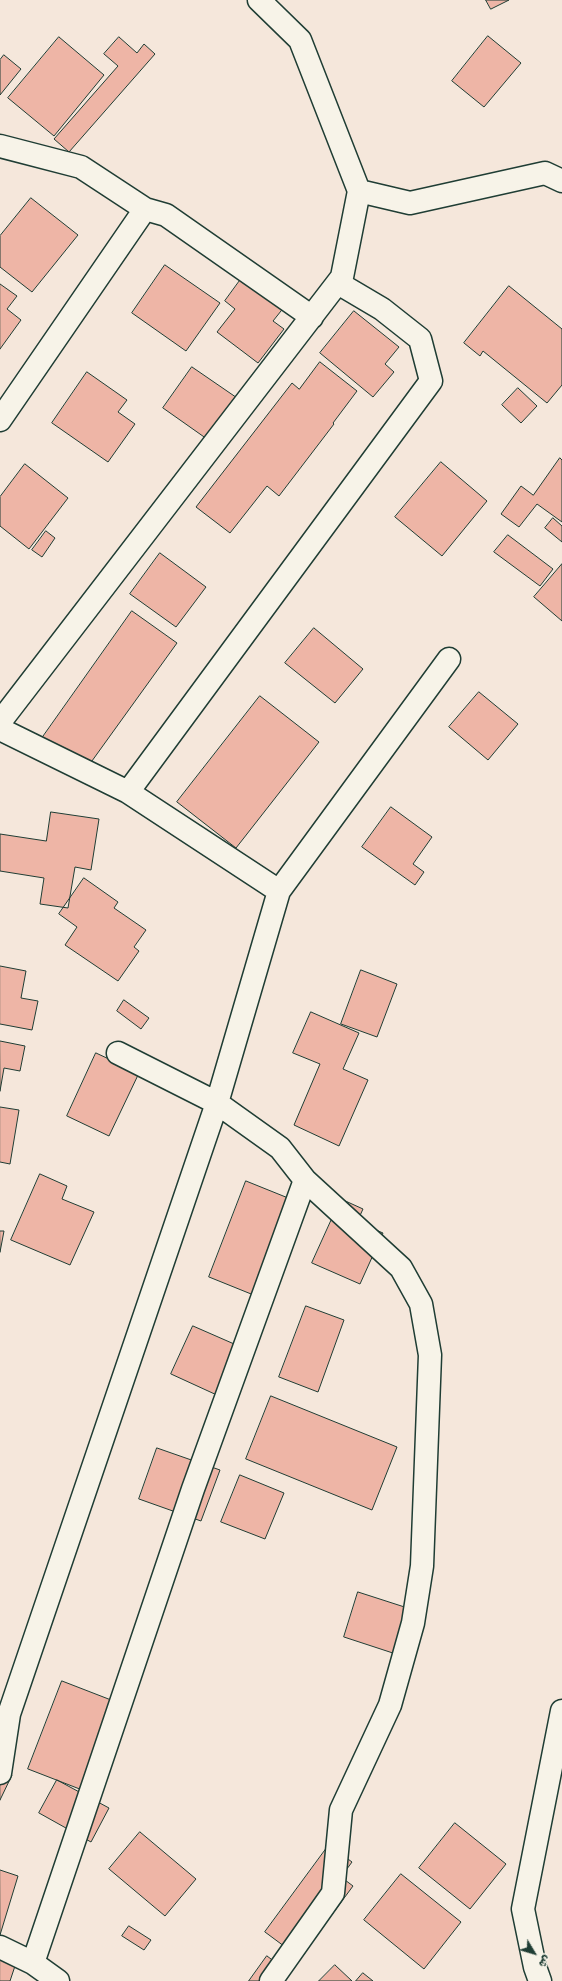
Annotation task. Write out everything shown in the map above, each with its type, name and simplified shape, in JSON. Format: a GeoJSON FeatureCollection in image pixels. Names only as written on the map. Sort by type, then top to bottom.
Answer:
{"type":"FeatureCollection","features":[{"type":"Feature","properties":{"kind":"street"},"geometry":{"type":"LineString","coordinates":[[0,722],[342,278],[360,191],[300,40],[259,0]]}},
{"type":"Feature","properties":{"kind":"street"},"geometry":{"type":"LineString","coordinates":[[0,146],[81,167],[145,209],[166,216],[312,317]]}},
{"type":"Feature","properties":{"kind":"street"},"geometry":{"type":"LineString","coordinates":[[360,191],[410,203],[545,173],[562,180]]}},
{"type":"Feature","properties":{"kind":"street"},"geometry":{"type":"LineString","coordinates":[[0,420],[145,209]]}},
{"type":"Feature","properties":{"kind":"street"},"geometry":{"type":"LineString","coordinates":[[128,792],[431,381],[420,339],[382,309],[338,282]]}},
{"type":"Feature","properties":{"kind":"street"},"geometry":{"type":"LineString","coordinates":[[0,1773],[9,1714],[217,1104],[278,891],[449,659]]}},
{"type":"Feature","properties":{"kind":"street"},"geometry":{"type":"LineString","coordinates":[[0,729],[128,792],[278,891]]}},
{"type":"Feature","properties":{"kind":"street"},"geometry":{"type":"LineString","coordinates":[[118,1053],[217,1104],[280,1148],[305,1180],[401,1268],[421,1304],[430,1355],[422,1566],[413,1623],[390,1705],[341,1810],[333,1893],[272,1981]]}},
{"type":"Feature","properties":{"kind":"street"},"geometry":{"type":"LineString","coordinates":[[33,1963],[193,1489],[305,1180]]}},
{"type":"Feature","properties":{"kind":"street"},"geometry":{"type":"LineString","coordinates":[[540,1981],[535,1967],[523,1909],[562,1711]]}},
{"type":"Feature","properties":{"kind":"street"},"geometry":{"type":"LineString","coordinates":[[0,1947],[33,1963],[58,1981]]}},
{"type":"Feature","properties":{"kind":"building"},"geometry":{"type":"Polygon","coordinates":[[[486,0],[509,0],[491,9],[486,0]]]}},
{"type":"Feature","properties":{"kind":"building"},"geometry":{"type":"Polygon","coordinates":[[[488,36],[521,63],[484,107],[452,81],[488,36]]]}},
{"type":"Feature","properties":{"kind":"building"},"geometry":{"type":"Polygon","coordinates":[[[59,37],[104,75],[54,136],[8,98],[59,37]]]}},
{"type":"Feature","properties":{"kind":"building"},"geometry":{"type":"Polygon","coordinates":[[[119,37],[137,53],[144,44],[155,54],[69,152],[54,139],[118,66],[104,54],[119,37]]]}},
{"type":"Feature","properties":{"kind":"building"},"geometry":{"type":"Polygon","coordinates":[[[4,55],[21,69],[0,95],[0,60],[4,55]]]}},
{"type":"Feature","properties":{"kind":"building"},"geometry":{"type":"Polygon","coordinates":[[[31,198],[78,235],[32,292],[0,267],[0,236],[31,198]]]}},
{"type":"Feature","properties":{"kind":"building"},"geometry":{"type":"Polygon","coordinates":[[[165,265],[220,303],[186,351],[132,313],[165,265]]]}},
{"type":"Feature","properties":{"kind":"building"},"geometry":{"type":"Polygon","coordinates":[[[244,275],[285,306],[273,321],[284,329],[258,363],[217,332],[235,309],[225,301],[244,275]]]}},
{"type":"Feature","properties":{"kind":"building"},"geometry":{"type":"Polygon","coordinates":[[[0,284],[17,296],[7,309],[21,320],[0,349],[0,284]]]}},
{"type":"Feature","properties":{"kind":"building"},"geometry":{"type":"Polygon","coordinates":[[[509,286],[562,329],[562,385],[547,403],[483,351],[480,356],[464,343],[509,286]]]}},
{"type":"Feature","properties":{"kind":"building"},"geometry":{"type":"Polygon","coordinates":[[[354,311],[399,347],[385,364],[394,372],[373,397],[320,353],[354,311]]]}},
{"type":"Feature","properties":{"kind":"building"},"geometry":{"type":"Polygon","coordinates":[[[320,362],[357,391],[333,423],[334,424],[279,496],[267,486],[230,533],[196,507],[292,383],[299,389],[320,362]]]}},
{"type":"Feature","properties":{"kind":"building"},"geometry":{"type":"Polygon","coordinates":[[[192,367],[243,402],[207,439],[163,408],[192,367]]]}},
{"type":"Feature","properties":{"kind":"building"},"geometry":{"type":"Polygon","coordinates":[[[87,372],[127,400],[118,412],[135,424],[108,462],[52,423],[87,372]]]}},
{"type":"Feature","properties":{"kind":"building"},"geometry":{"type":"Polygon","coordinates":[[[518,388],[537,406],[521,423],[502,405],[518,388]]]}},
{"type":"Feature","properties":{"kind":"building"},"geometry":{"type":"Polygon","coordinates":[[[560,458],[562,460],[562,522],[537,504],[519,527],[501,514],[521,486],[533,495],[560,458]]]}},
{"type":"Feature","properties":{"kind":"building"},"geometry":{"type":"Polygon","coordinates":[[[441,462],[487,501],[442,556],[395,517],[441,462]]]}},
{"type":"Feature","properties":{"kind":"building"},"geometry":{"type":"Polygon","coordinates":[[[25,464],[68,498],[29,549],[0,526],[0,497],[25,464]]]}},
{"type":"Feature","properties":{"kind":"building"},"geometry":{"type":"Polygon","coordinates":[[[553,518],[562,526],[562,542],[545,528],[553,518]]]}},
{"type":"Feature","properties":{"kind":"building"},"geometry":{"type":"Polygon","coordinates":[[[46,531],[55,538],[42,557],[32,550],[46,531]]]}},
{"type":"Feature","properties":{"kind":"building"},"geometry":{"type":"Polygon","coordinates":[[[508,535],[553,569],[540,586],[494,552],[508,535]]]}},
{"type":"Feature","properties":{"kind":"building"},"geometry":{"type":"Polygon","coordinates":[[[160,553],[206,587],[176,627],[130,594],[160,553]]]}},
{"type":"Feature","properties":{"kind":"building"},"geometry":{"type":"Polygon","coordinates":[[[562,564],[562,621],[534,597],[562,564]]]}},
{"type":"Feature","properties":{"kind":"building"},"geometry":{"type":"Polygon","coordinates":[[[132,611],[177,643],[84,772],[40,741],[132,611]]]}},
{"type":"Feature","properties":{"kind":"building"},"geometry":{"type":"Polygon","coordinates":[[[314,628],[363,669],[335,703],[285,663],[314,628]]]}},
{"type":"Feature","properties":{"kind":"building"},"geometry":{"type":"Polygon","coordinates":[[[479,692],[518,724],[488,760],[449,727],[479,692]]]}},
{"type":"Feature","properties":{"kind":"building"},"geometry":{"type":"Polygon","coordinates":[[[260,696],[319,742],[236,848],[177,802],[260,696]]]}},
{"type":"Feature","properties":{"kind":"building"},"geometry":{"type":"Polygon","coordinates":[[[391,807],[432,837],[413,864],[424,872],[415,885],[362,847],[391,807]]]}},
{"type":"Feature","properties":{"kind":"building"},"geometry":{"type":"Polygon","coordinates":[[[51,812],[99,819],[91,870],[75,867],[68,908],[40,904],[44,878],[0,871],[0,834],[46,841],[51,812]]]}},
{"type":"Feature","properties":{"kind":"building"},"geometry":{"type":"Polygon","coordinates":[[[84,878],[118,902],[114,908],[146,930],[134,947],[139,951],[118,981],[65,945],[77,927],[59,914],[84,878]]]}},
{"type":"Feature","properties":{"kind":"building"},"geometry":{"type":"Polygon","coordinates":[[[0,966],[26,971],[21,998],[38,1001],[32,1030],[0,1024],[0,966]]]}},
{"type":"Feature","properties":{"kind":"building"},"geometry":{"type":"Polygon","coordinates":[[[361,970],[397,984],[377,1037],[341,1024],[361,970]]]}},
{"type":"Feature","properties":{"kind":"building"},"geometry":{"type":"Polygon","coordinates":[[[124,1000],[149,1018],[141,1029],[117,1011],[124,1000]]]}},
{"type":"Feature","properties":{"kind":"building"},"geometry":{"type":"Polygon","coordinates":[[[311,1012],[359,1033],[343,1069],[368,1080],[339,1146],[294,1125],[320,1064],[293,1053],[311,1012]]]}},
{"type":"Feature","properties":{"kind":"building"},"geometry":{"type":"Polygon","coordinates":[[[0,1041],[25,1046],[20,1071],[4,1068],[0,1091],[0,1041]]]}},
{"type":"Feature","properties":{"kind":"building"},"geometry":{"type":"Polygon","coordinates":[[[96,1053],[139,1073],[109,1136],[67,1116],[96,1053]]]}},
{"type":"Feature","properties":{"kind":"building"},"geometry":{"type":"Polygon","coordinates":[[[0,1107],[19,1110],[10,1164],[0,1162],[0,1107]]]}},
{"type":"Feature","properties":{"kind":"building"},"geometry":{"type":"Polygon","coordinates":[[[40,1174],[67,1186],[62,1199],[94,1212],[70,1265],[11,1240],[40,1174]]]}},
{"type":"Feature","properties":{"kind":"building"},"geometry":{"type":"Polygon","coordinates":[[[246,1181],[303,1204],[266,1300],[209,1277],[246,1181]]]}},
{"type":"Feature","properties":{"kind":"building"},"geometry":{"type":"Polygon","coordinates":[[[341,1199],[363,1209],[357,1222],[383,1233],[360,1284],[312,1263],[341,1199]]]}},
{"type":"Feature","properties":{"kind":"building"},"geometry":{"type":"Polygon","coordinates":[[[0,1231],[4,1231],[0,1252],[0,1231]]]}},
{"type":"Feature","properties":{"kind":"building"},"geometry":{"type":"Polygon","coordinates":[[[306,1306],[344,1320],[318,1392],[279,1377],[306,1306]]]}},
{"type":"Feature","properties":{"kind":"building"},"geometry":{"type":"Polygon","coordinates":[[[193,1326],[241,1347],[219,1396],[171,1374],[193,1326]]]}},
{"type":"Feature","properties":{"kind":"building"},"geometry":{"type":"Polygon","coordinates":[[[271,1396],[397,1447],[372,1510],[246,1459],[271,1396]]]}},
{"type":"Feature","properties":{"kind":"building"},"geometry":{"type":"Polygon","coordinates":[[[157,1448],[220,1470],[201,1521],[139,1499],[157,1448]]]}},
{"type":"Feature","properties":{"kind":"building"},"geometry":{"type":"Polygon","coordinates":[[[240,1475],[284,1493],[265,1539],[221,1522],[240,1475]]]}},
{"type":"Feature","properties":{"kind":"building"},"geometry":{"type":"Polygon","coordinates":[[[358,1592],[420,1612],[405,1657],[344,1637],[358,1592]]]}},
{"type":"Feature","properties":{"kind":"building"},"geometry":{"type":"Polygon","coordinates":[[[62,1681],[124,1705],[90,1793],[28,1769],[62,1681]]]}},
{"type":"Feature","properties":{"kind":"building"},"geometry":{"type":"Polygon","coordinates":[[[0,1770],[12,1775],[0,1800],[0,1770]]]}},
{"type":"Feature","properties":{"kind":"building"},"geometry":{"type":"Polygon","coordinates":[[[57,1780],[109,1808],[91,1842],[39,1813],[57,1780]]]}},
{"type":"Feature","properties":{"kind":"building"},"geometry":{"type":"Polygon","coordinates":[[[455,1823],[506,1864],[470,1909],[419,1868],[455,1823]]]}},
{"type":"Feature","properties":{"kind":"building"},"geometry":{"type":"Polygon","coordinates":[[[140,1832],[196,1879],[165,1916],[109,1869],[140,1832]]]}},
{"type":"Feature","properties":{"kind":"building"},"geometry":{"type":"Polygon","coordinates":[[[329,1845],[352,1862],[341,1877],[353,1886],[300,1958],[265,1932],[329,1845]]]}},
{"type":"Feature","properties":{"kind":"building"},"geometry":{"type":"Polygon","coordinates":[[[0,1870],[18,1876],[0,1935],[0,1870]]]}},
{"type":"Feature","properties":{"kind":"building"},"geometry":{"type":"Polygon","coordinates":[[[401,1874],[461,1922],[424,1969],[364,1920],[401,1874]]]}},
{"type":"Feature","properties":{"kind":"building"},"geometry":{"type":"Polygon","coordinates":[[[129,1926],[151,1940],[144,1950],[122,1936],[129,1926]]]}},
{"type":"Feature","properties":{"kind":"building"},"geometry":{"type":"Polygon","coordinates":[[[267,1956],[287,1971],[280,1981],[249,1981],[267,1956]]]}},
{"type":"Feature","properties":{"kind":"building"},"geometry":{"type":"Polygon","coordinates":[[[0,1958],[16,1963],[10,1981],[0,1981],[0,1958]]]}},
{"type":"Feature","properties":{"kind":"building"},"geometry":{"type":"Polygon","coordinates":[[[335,1965],[352,1981],[319,1981],[335,1965]]]}},
{"type":"Feature","properties":{"kind":"building"},"geometry":{"type":"Polygon","coordinates":[[[363,1973],[373,1981],[356,1981],[363,1973]]]}}]}
